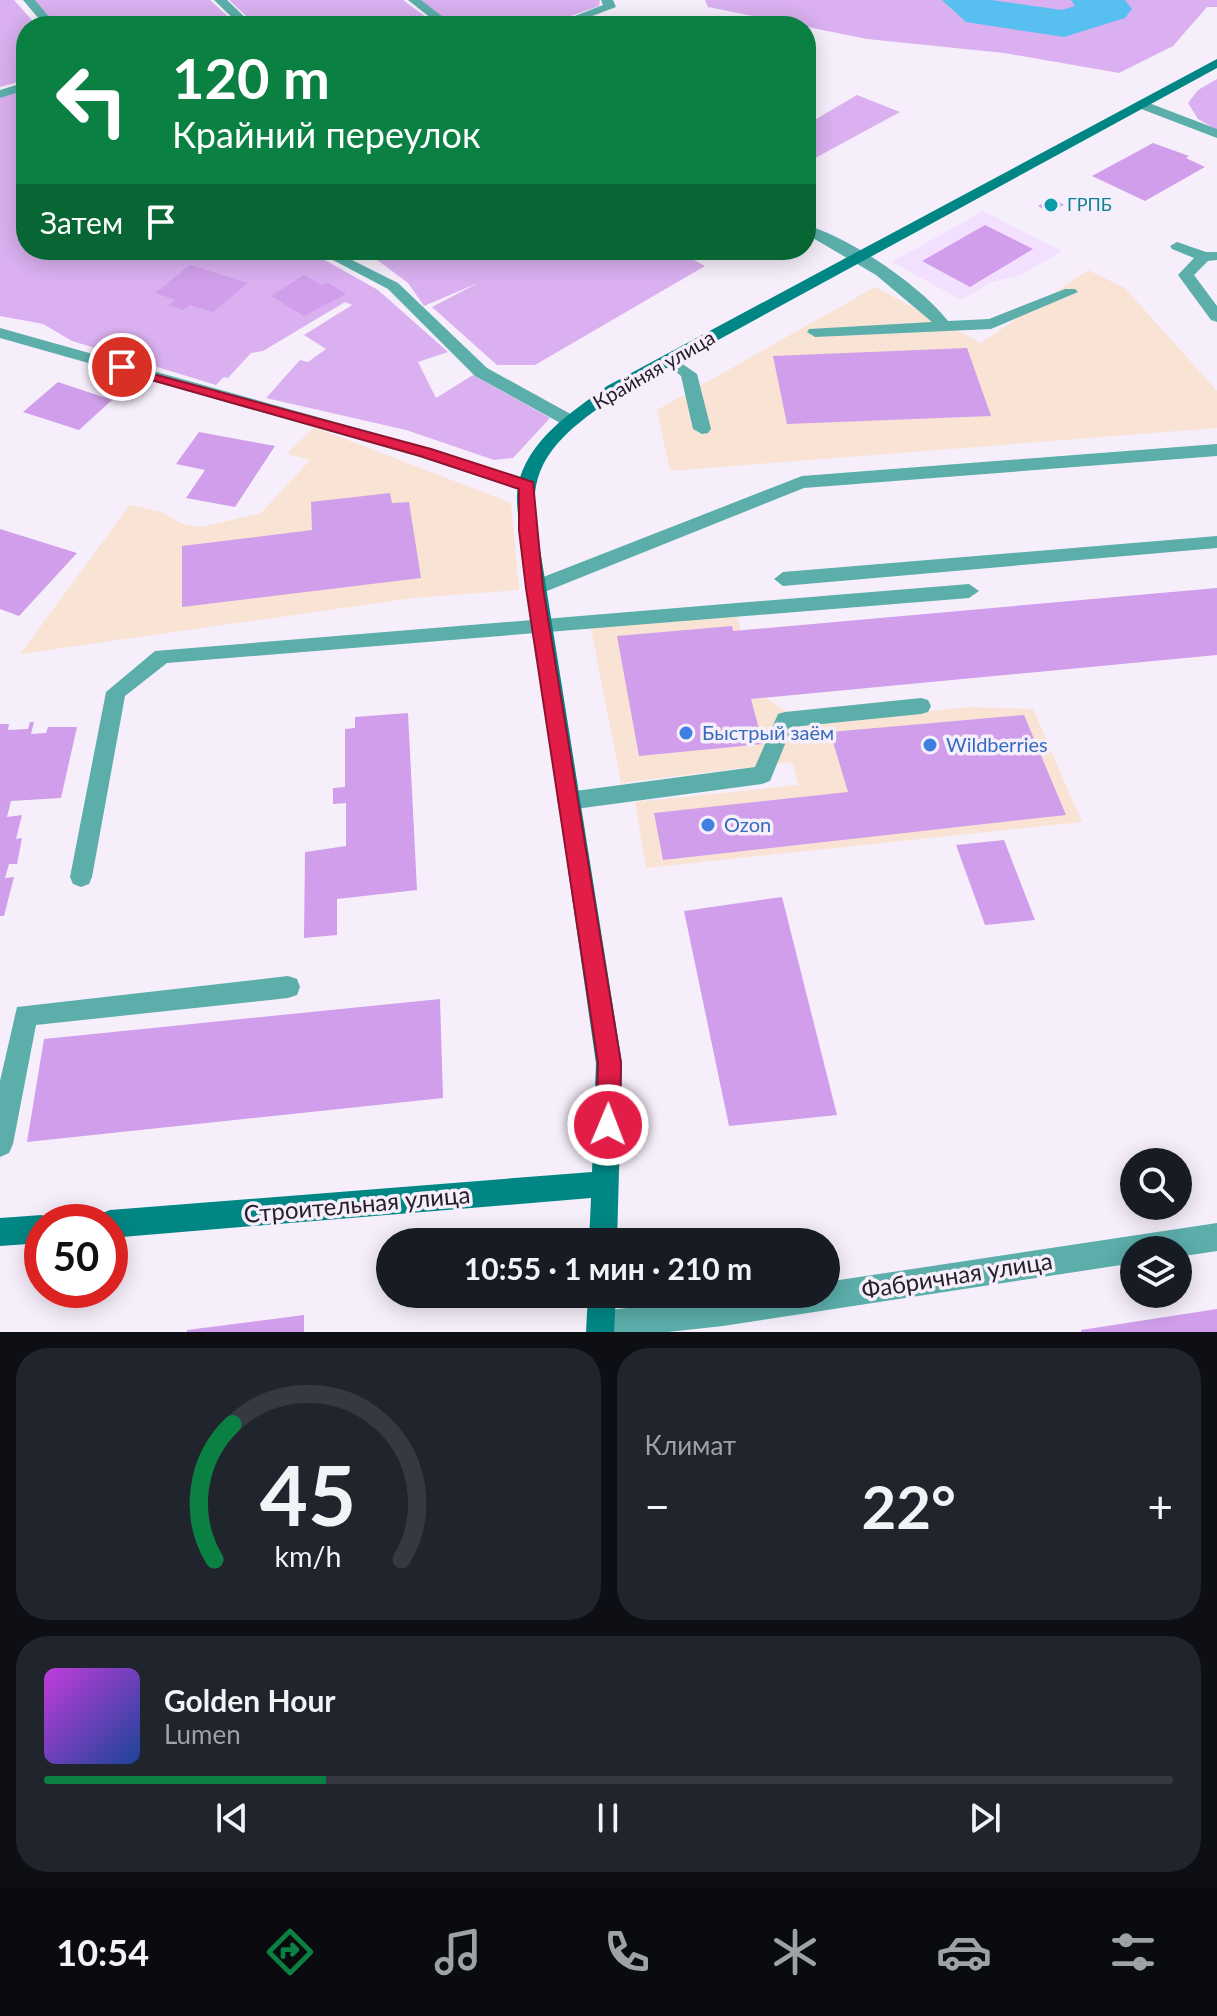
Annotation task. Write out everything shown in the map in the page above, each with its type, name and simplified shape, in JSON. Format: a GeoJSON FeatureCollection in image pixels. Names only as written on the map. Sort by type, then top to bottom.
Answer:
{"type":"FeatureCollection","features":[{"type":"Feature","properties":{"kind":"main road","name":"Крайняя улица"},"geometry":{"type":"LineString","coordinates":[[603,1228],[609,1063],[528,530],[527,486],[538,457],[570,421],[613,390],[1217,63]]}},
{"type":"Feature","properties":{"kind":"main road","name":"Строительная улица"},"geometry":{"type":"LineString","coordinates":[[128,1223],[604,1184]]}},
{"type":"Feature","properties":{"kind":"main road"},"geometry":{"type":"LineString","coordinates":[[0,1232],[24,1230]]}},
{"type":"Feature","properties":{"kind":"main road"},"geometry":{"type":"LineString","coordinates":[[601,1328],[602,1308]]}},
{"type":"Feature","properties":{"kind":"street"},"geometry":{"type":"LineString","coordinates":[[29,0],[43,16]]}},
{"type":"Feature","properties":{"kind":"street"},"geometry":{"type":"LineString","coordinates":[[220,0],[237,16]]}},
{"type":"Feature","properties":{"kind":"street"},"geometry":{"type":"LineString","coordinates":[[414,0],[436,16]]}},
{"type":"Feature","properties":{"kind":"street"},"geometry":{"type":"LineString","coordinates":[[584,16],[610,7],[607,0]]}},
{"type":"Feature","properties":{"kind":"street"},"geometry":{"type":"LineString","coordinates":[[1141,104],[1217,134]]}},
{"type":"Feature","properties":{"kind":"street"},"geometry":{"type":"LineString","coordinates":[[816,232],[828,236],[859,256],[874,270],[937,313],[943,326]]}},
{"type":"Feature","properties":{"kind":"street"},"geometry":{"type":"LineString","coordinates":[[1177,246],[1211,256]]}},
{"type":"Feature","properties":{"kind":"street"},"geometry":{"type":"LineString","coordinates":[[1211,256],[1186,275],[1217,317]]}},
{"type":"Feature","properties":{"kind":"street"},"geometry":{"type":"LineString","coordinates":[[341,260],[393,286],[481,372],[570,421]]}},
{"type":"Feature","properties":{"kind":"street"},"geometry":{"type":"LineString","coordinates":[[815,332],[991,324],[1070,292]]}},
{"type":"Feature","properties":{"kind":"street"},"geometry":{"type":"LineString","coordinates":[[0,333],[426,453],[527,486]]}},
{"type":"Feature","properties":{"kind":"street"},"geometry":{"type":"LineString","coordinates":[[668,359],[689,374],[702,429]]}},
{"type":"Feature","properties":{"kind":"street"},"geometry":{"type":"LineString","coordinates":[[535,588],[802,482],[1217,450]]}},
{"type":"Feature","properties":{"kind":"street"},"geometry":{"type":"LineString","coordinates":[[783,579],[1217,542]]}},
{"type":"Feature","properties":{"kind":"street"},"geometry":{"type":"LineString","coordinates":[[81,877],[116,692],[162,656],[969,591]]}},
{"type":"Feature","properties":{"kind":"street"},"geometry":{"type":"LineString","coordinates":[[568,801],[762,775],[785,720],[921,706]]}},
{"type":"Feature","properties":{"kind":"street"},"geometry":{"type":"LineString","coordinates":[[0,1144],[26,1015],[288,987]]}},
{"type":"Feature","properties":{"kind":"street","name":"Фабричная улица"},"geometry":{"type":"LineString","coordinates":[[601,1328],[1217,1237]]}},
{"type":"Feature","properties":{"kind":"shaded area"},"geometry":{"type":"Polygon","coordinates":[[[0,0],[14,0],[28,16],[16,16],[16,83],[0,87],[0,0]]]}},
{"type":"Feature","properties":{"kind":"shaded area"},"geometry":{"type":"Polygon","coordinates":[[[35,0],[210,0],[227,16],[49,16],[35,0]]]}},
{"type":"Feature","properties":{"kind":"shaded area"},"geometry":{"type":"Polygon","coordinates":[[[229,0],[403,0],[425,16],[246,16],[229,0]]]}},
{"type":"Feature","properties":{"kind":"shaded area"},"geometry":{"type":"Polygon","coordinates":[[[420,0],[600,0],[599,6],[570,16],[442,16],[420,0]]]}},
{"type":"Feature","properties":{"kind":"shaded area"},"geometry":{"type":"Polygon","coordinates":[[[705,0],[1217,0],[1217,7],[1207,7],[1173,46],[1119,73],[1004,53],[867,39],[816,29],[816,16],[753,16],[708,7],[705,0]]]}},
{"type":"Feature","properties":{"kind":"shaded area"},"geometry":{"type":"Polygon","coordinates":[[[1217,79],[1217,130],[1198,119],[1188,103],[1198,90],[1217,79]]]}},
{"type":"Feature","properties":{"kind":"shaded area"},"geometry":{"type":"Polygon","coordinates":[[[16,93],[16,260],[325,260],[378,290],[448,352],[418,362],[436,398],[473,375],[550,418],[513,458],[494,460],[406,430],[266,398],[300,360],[308,362],[326,349],[304,335],[352,305],[345,302],[263,351],[251,353],[228,378],[224,377],[216,385],[72,341],[43,324],[0,316],[0,98],[16,93]]]}},
{"type":"Feature","properties":{"kind":"shaded area"},"geometry":{"type":"Polygon","coordinates":[[[857,95],[900,112],[816,158],[816,119],[857,95]]]}},
{"type":"Feature","properties":{"kind":"shaded area"},"geometry":{"type":"Polygon","coordinates":[[[983,211],[1062,251],[1023,274],[992,282],[961,300],[892,262],[983,211]]]}},
{"type":"Feature","properties":{"kind":"shaded area"},"geometry":{"type":"Polygon","coordinates":[[[377,260],[694,260],[705,266],[535,365],[497,365],[432,307],[478,283],[424,306],[408,283],[377,260]]]}},
{"type":"Feature","properties":{"kind":"shaded area"},"geometry":{"type":"Polygon","coordinates":[[[1088,270],[1125,288],[1217,391],[1217,428],[670,471],[657,410],[875,287],[981,343],[1088,270]]]}},
{"type":"Feature","properties":{"kind":"shaded area"},"geometry":{"type":"Polygon","coordinates":[[[314,427],[511,503],[519,590],[413,598],[20,654],[130,505],[162,512],[182,524],[201,527],[261,513],[310,460],[287,454],[314,427]]]}},
{"type":"Feature","properties":{"kind":"shaded area"},"geometry":{"type":"Polygon","coordinates":[[[735,609],[758,693],[795,717],[798,724],[970,707],[1033,709],[1082,822],[646,868],[635,802],[799,785],[792,762],[621,783],[590,623],[735,609]]]}},
{"type":"Feature","properties":{"kind":"building"},"geometry":{"type":"Polygon","coordinates":[[[1153,143],[1189,156],[1186,158],[1205,167],[1145,201],[1092,176],[1153,143]]]}},
{"type":"Feature","properties":{"kind":"building","name":"ГРПБ"},"geometry":{"type":"Polygon","coordinates":[[[1053,198],[1064,205],[1049,212],[1038,206],[1053,198]]]}},
{"type":"Feature","properties":{"kind":"building"},"geometry":{"type":"Polygon","coordinates":[[[985,225],[1033,249],[970,287],[922,261],[985,225]]]}},
{"type":"Feature","properties":{"kind":"building"},"geometry":{"type":"Polygon","coordinates":[[[190,265],[248,283],[213,312],[190,305],[183,310],[169,305],[176,300],[155,293],[190,265]]]}},
{"type":"Feature","properties":{"kind":"building"},"geometry":{"type":"Polygon","coordinates":[[[304,275],[322,285],[327,282],[346,294],[304,316],[271,296],[304,275]]]}},
{"type":"Feature","properties":{"kind":"building"},"geometry":{"type":"Polygon","coordinates":[[[967,348],[991,416],[787,424],[773,356],[967,348]]]}},
{"type":"Feature","properties":{"kind":"building"},"geometry":{"type":"Polygon","coordinates":[[[58,382],[112,400],[79,430],[23,412],[58,382]]]}},
{"type":"Feature","properties":{"kind":"building"},"geometry":{"type":"Polygon","coordinates":[[[199,432],[275,446],[235,507],[186,498],[205,470],[176,464],[199,432]]]}},
{"type":"Feature","properties":{"kind":"building"},"geometry":{"type":"Polygon","coordinates":[[[390,493],[392,503],[409,502],[421,578],[182,607],[182,546],[312,530],[311,502],[390,493]]]}},
{"type":"Feature","properties":{"kind":"building"},"geometry":{"type":"Polygon","coordinates":[[[0,529],[77,553],[19,616],[0,609],[0,529]]]}},
{"type":"Feature","properties":{"kind":"building"},"geometry":{"type":"Polygon","coordinates":[[[1217,588],[1217,655],[751,699],[763,744],[639,756],[617,636],[732,626],[733,631],[1217,588]]]}},
{"type":"Feature","properties":{"kind":"building"},"geometry":{"type":"Polygon","coordinates":[[[408,713],[417,890],[337,899],[337,935],[304,938],[305,852],[346,846],[346,803],[333,804],[333,788],[345,787],[345,729],[355,728],[355,717],[408,713]]]}},
{"type":"Feature","properties":{"kind":"building"},"geometry":{"type":"Polygon","coordinates":[[[1024,715],[1066,815],[663,860],[654,813],[848,792],[830,732],[1024,715]]]}},
{"type":"Feature","properties":{"kind":"building"},"geometry":{"type":"Polygon","coordinates":[[[30,722],[34,722],[31,734],[46,733],[48,727],[77,727],[61,798],[11,801],[7,817],[22,815],[16,839],[22,838],[17,864],[9,864],[5,878],[14,877],[4,916],[0,916],[0,724],[9,724],[8,730],[28,729],[30,722]]]}},
{"type":"Feature","properties":{"kind":"building"},"geometry":{"type":"Polygon","coordinates":[[[1004,840],[1035,920],[985,925],[956,845],[1004,840]]]}},
{"type":"Feature","properties":{"kind":"building"},"geometry":{"type":"Polygon","coordinates":[[[782,897],[837,1115],[729,1126],[684,911],[782,897]]]}},
{"type":"Feature","properties":{"kind":"building"},"geometry":{"type":"Polygon","coordinates":[[[440,999],[443,1098],[27,1142],[44,1039],[440,999]]]}},
{"type":"Feature","properties":{"kind":"building"},"geometry":{"type":"Polygon","coordinates":[[[1217,1309],[1217,1332],[1081,1332],[1081,1330],[1217,1309]]]}},
{"type":"Feature","properties":{"kind":"building"},"geometry":{"type":"Polygon","coordinates":[[[304,1315],[304,1332],[187,1332],[187,1330],[304,1315]]]}},
{"type":"Feature","properties":{"kind":"waterway"},"geometry":{"type":"LineString","coordinates":[[963,0],[981,13],[1064,24],[1110,9],[1092,0]]}},
{"type":"Feature","properties":{"kind":"place","name":"ГРПБ"},"geometry":{"type":"Point","coordinates":[1051,205]}},
{"type":"Feature","properties":{"kind":"place","name":"Быстрый заём"},"geometry":{"type":"Point","coordinates":[686,733]}},
{"type":"Feature","properties":{"kind":"place","name":"Wildberries"},"geometry":{"type":"Point","coordinates":[930,745]}},
{"type":"Feature","properties":{"kind":"place","name":"Ozon"},"geometry":{"type":"Point","coordinates":[708,825]}},
{"type":"Feature","properties":{"kind":"route"},"geometry":{"type":"LineString","coordinates":[[122,367],[426,453],[527,486],[528,530],[535,588],[609,1063],[608,1125]]}}]}
